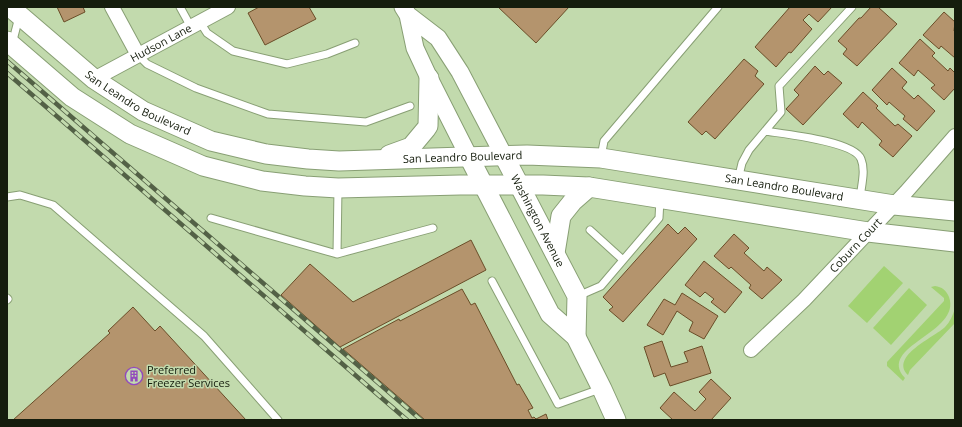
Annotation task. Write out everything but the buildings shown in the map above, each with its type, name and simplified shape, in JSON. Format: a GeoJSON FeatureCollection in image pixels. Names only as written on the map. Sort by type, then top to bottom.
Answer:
{"type":"FeatureCollection","features":[{"type":"Feature","properties":{"kind":"main road","name":"San Leandro Boulevard"},"geometry":{"type":"LineString","coordinates":[[14,14],[94,79],[143,111],[211,141],[266,154],[338,161],[527,155],[601,158],[894,205],[955,211]]}},
{"type":"Feature","properties":{"kind":"main road"},"geometry":{"type":"LineString","coordinates":[[9,46],[72,97],[130,134],[203,166],[262,181],[338,188],[460,185],[589,187],[868,232],[955,242]]}},
{"type":"Feature","properties":{"kind":"main road"},"geometry":{"type":"LineString","coordinates":[[377,160],[411,146],[428,126],[429,78]]}},
{"type":"Feature","properties":{"kind":"main road","name":"Washington Avenue"},"geometry":{"type":"LineString","coordinates":[[504,156],[577,296],[576,337]]}},
{"type":"Feature","properties":{"kind":"main road","name":"Washington Avenue"},"geometry":{"type":"LineString","coordinates":[[469,157],[550,314],[576,337],[616,420]]}},
{"type":"Feature","properties":{"kind":"main road"},"geometry":{"type":"LineString","coordinates":[[555,253],[561,216],[573,201],[589,187]]}},
{"type":"Feature","properties":{"kind":"street"},"geometry":{"type":"LineString","coordinates":[[112,7],[138,55]]}},
{"type":"Feature","properties":{"kind":"street","name":"Hudson Lane"},"geometry":{"type":"LineString","coordinates":[[94,79],[228,7]]}},
{"type":"Feature","properties":{"kind":"street","name":"Washington Avenue"},"geometry":{"type":"LineString","coordinates":[[406,11],[415,48],[469,157]]}},
{"type":"Feature","properties":{"kind":"street","name":"Washington Avenue"},"geometry":{"type":"LineString","coordinates":[[406,11],[438,38],[460,72],[504,156]]}},
{"type":"Feature","properties":{"kind":"street","name":"Coburn Court"},"geometry":{"type":"LineString","coordinates":[[751,350],[804,300],[894,205],[955,136]]}},
{"type":"Feature","properties":{"kind":"lane"},"geometry":{"type":"LineString","coordinates":[[180,7],[196,25],[232,51],[287,64],[327,54],[355,43]]}},
{"type":"Feature","properties":{"kind":"lane"},"geometry":{"type":"LineString","coordinates":[[601,158],[604,141],[718,7]]}},
{"type":"Feature","properties":{"kind":"lane"},"geometry":{"type":"LineString","coordinates":[[738,180],[742,163],[749,150],[781,112],[779,86],[852,7]]}},
{"type":"Feature","properties":{"kind":"lane"},"geometry":{"type":"LineString","coordinates":[[9,46],[14,14]]}},
{"type":"Feature","properties":{"kind":"lane"},"geometry":{"type":"LineString","coordinates":[[138,55],[147,64],[196,88],[268,114],[366,122],[410,106]]}},
{"type":"Feature","properties":{"kind":"lane"},"geometry":{"type":"LineString","coordinates":[[764,131],[839,144],[853,150],[860,158],[863,171],[860,199]]}},
{"type":"Feature","properties":{"kind":"lane"},"geometry":{"type":"LineString","coordinates":[[337,254],[338,188]]}},
{"type":"Feature","properties":{"kind":"lane"},"geometry":{"type":"LineString","coordinates":[[7,197],[20,195],[53,205],[204,336],[278,420]]}},
{"type":"Feature","properties":{"kind":"lane"},"geometry":{"type":"LineString","coordinates":[[577,296],[601,286],[659,218],[660,199]]}},
{"type":"Feature","properties":{"kind":"lane"},"geometry":{"type":"LineString","coordinates":[[211,218],[337,254],[433,228]]}},
{"type":"Feature","properties":{"kind":"lane"},"geometry":{"type":"LineString","coordinates":[[590,230],[623,260]]}},
{"type":"Feature","properties":{"kind":"lane"},"geometry":{"type":"LineString","coordinates":[[492,281],[558,404],[602,389]]}},
{"type":"Feature","properties":{"kind":"green space"},"geometry":{"type":"Polygon","coordinates":[[[884,266],[903,283],[867,323],[848,306],[884,266]]]}},
{"type":"Feature","properties":{"kind":"green space"},"geometry":{"type":"Polygon","coordinates":[[[935,286],[942,288],[947,292],[950,310],[944,320],[901,357],[899,367],[905,378],[903,381],[887,366],[887,362],[944,301],[944,298],[931,287],[935,286]]]}},
{"type":"Feature","properties":{"kind":"green space"},"geometry":{"type":"Polygon","coordinates":[[[909,288],[927,305],[891,345],[873,328],[909,288]]]}},
{"type":"Feature","properties":{"kind":"green space"},"geometry":{"type":"Polygon","coordinates":[[[955,308],[955,323],[910,370],[908,375],[904,368],[904,361],[916,348],[945,327],[955,308]]]}},
{"type":"Feature","properties":{"kind":"railway"},"geometry":{"type":"LineString","coordinates":[[7,61],[421,420]]}},
{"type":"Feature","properties":{"kind":"railway"},"geometry":{"type":"LineString","coordinates":[[7,73],[407,420]]}},
{"type":"Feature","properties":{"kind":"place","name":"Preferred Freezer Services"},"geometry":{"type":"Point","coordinates":[134,376]}}]}
